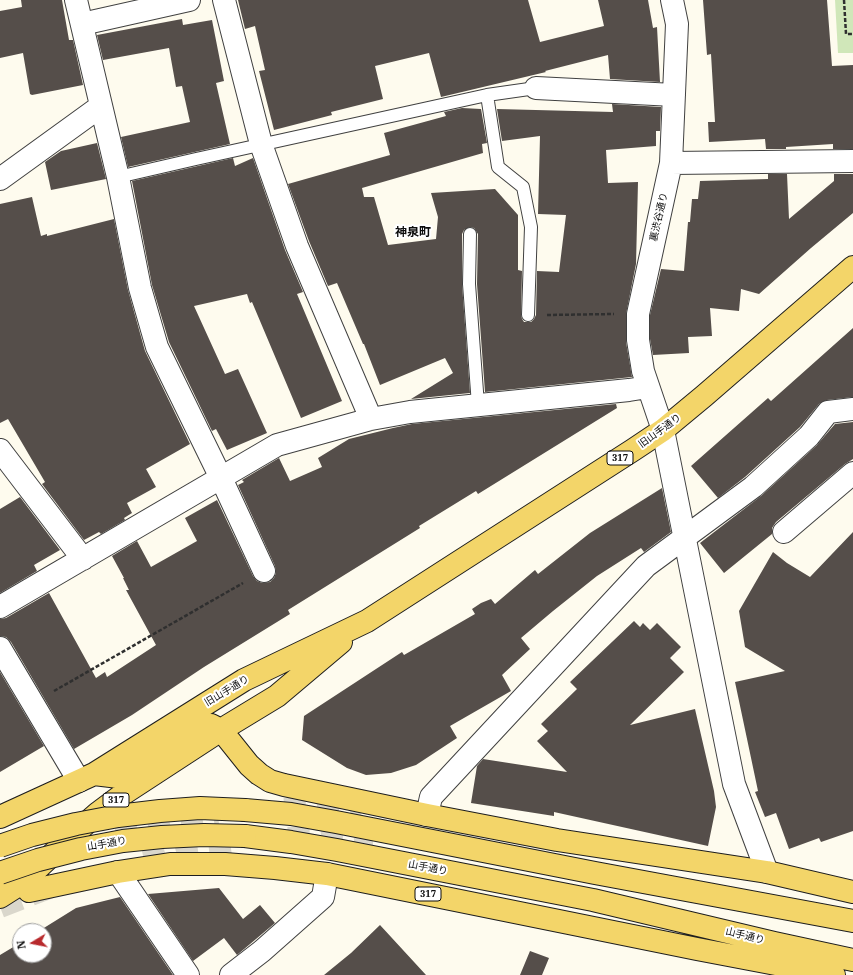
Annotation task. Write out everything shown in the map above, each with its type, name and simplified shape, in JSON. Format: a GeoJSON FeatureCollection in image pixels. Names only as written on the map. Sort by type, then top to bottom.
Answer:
{"type":"FeatureCollection","features":[{"type":"Feature","properties":{"kind":"main road","name":"旧山手通り"},"geometry":{"type":"LineString","coordinates":[[86,777],[244,680],[366,621],[663,430],[853,266]]}},
{"type":"Feature","properties":{"kind":"main road","name":"旧山手通り"},"geometry":{"type":"LineString","coordinates":[[221,730],[276,696],[366,621]]}},
{"type":"Feature","properties":{"kind":"main road"},"geometry":{"type":"LineString","coordinates":[[86,777],[119,777],[201,726],[211,725],[221,730],[249,765],[259,774],[270,781],[284,785],[557,840],[767,872],[853,892]]}},
{"type":"Feature","properties":{"kind":"main road","name":"317"},"geometry":{"type":"LineString","coordinates":[[0,897],[22,883],[73,834],[98,813],[126,792],[221,730]]}},
{"type":"Feature","properties":{"kind":"main road","name":"317"},"geometry":{"type":"LineString","coordinates":[[0,817],[86,777]]}},
{"type":"Feature","properties":{"kind":"main road","name":"317"},"geometry":{"type":"LineString","coordinates":[[0,846],[32,835],[76,824],[118,816],[160,811],[200,808],[291,814],[853,921]]}},
{"type":"Feature","properties":{"kind":"main road","name":"山手通り"},"geometry":{"type":"LineString","coordinates":[[0,873],[46,858],[81,849],[123,841],[204,835],[245,836],[292,842],[592,900],[853,960]]}},
{"type":"Feature","properties":{"kind":"main road","name":"317"},"geometry":{"type":"LineString","coordinates":[[22,883],[29,891],[118,872],[170,864],[198,863],[250,866],[327,874],[697,949],[834,975]]}},
{"type":"Feature","properties":{"kind":"street"},"geometry":{"type":"LineString","coordinates":[[76,0],[118,178],[140,288],[157,348],[221,478],[264,571]]}},
{"type":"Feature","properties":{"kind":"street"},"geometry":{"type":"LineString","coordinates":[[82,24],[188,0]]}},
{"type":"Feature","properties":{"kind":"street"},"geometry":{"type":"LineString","coordinates":[[224,0],[261,144],[297,246],[370,419]]}},
{"type":"Feature","properties":{"kind":"street","name":"裏渋谷通り"},"geometry":{"type":"LineString","coordinates":[[672,0],[677,24],[671,163],[638,314],[638,340],[643,371],[663,430],[734,784],[767,872]]}},
{"type":"Feature","properties":{"kind":"street"},"geometry":{"type":"LineString","coordinates":[[536,88],[674,95]]}},
{"type":"Feature","properties":{"kind":"street"},"geometry":{"type":"LineString","coordinates":[[0,179],[101,106]]}},
{"type":"Feature","properties":{"kind":"street"},"geometry":{"type":"LineString","coordinates":[[671,163],[853,162]]}},
{"type":"Feature","properties":{"kind":"street"},"geometry":{"type":"LineString","coordinates":[[0,607],[277,445],[370,419],[410,412],[648,387]]}},
{"type":"Feature","properties":{"kind":"street"},"geometry":{"type":"LineString","coordinates":[[427,815],[431,797],[646,566],[754,487],[809,436],[828,412],[853,410]]}},
{"type":"Feature","properties":{"kind":"street"},"geometry":{"type":"LineString","coordinates":[[0,450],[83,559]]}},
{"type":"Feature","properties":{"kind":"street"},"geometry":{"type":"LineString","coordinates":[[784,532],[853,473]]}},
{"type":"Feature","properties":{"kind":"street"},"geometry":{"type":"LineString","coordinates":[[0,648],[32,703],[86,777]]}},
{"type":"Feature","properties":{"kind":"street"},"geometry":{"type":"LineString","coordinates":[[118,872],[188,975]]}},
{"type":"Feature","properties":{"kind":"street"},"geometry":{"type":"LineString","coordinates":[[231,975],[262,951],[323,897],[327,874]]}},
{"type":"Feature","properties":{"kind":"lane"},"geometry":{"type":"LineString","coordinates":[[118,178],[261,144],[487,94],[536,88]]}},
{"type":"Feature","properties":{"kind":"lane"},"geometry":{"type":"LineString","coordinates":[[487,94],[498,167],[523,187],[531,227],[528,315]]}},
{"type":"Feature","properties":{"kind":"lane"},"geometry":{"type":"LineString","coordinates":[[470,234],[469,284],[478,405]]}},
{"type":"Feature","properties":{"kind":"path"},"geometry":{"type":"LineString","coordinates":[[844,0],[846,34],[853,34]]}},
{"type":"Feature","properties":{"kind":"path"},"geometry":{"type":"LineString","coordinates":[[528,315],[638,314]]}},
{"type":"Feature","properties":{"kind":"path"},"geometry":{"type":"LineString","coordinates":[[32,703],[264,571]]}},
{"type":"Feature","properties":{"kind":"green space"},"geometry":{"type":"Polygon","coordinates":[[[835,0],[853,0],[853,53],[838,53],[835,0]]]}},
{"type":"Feature","properties":{"kind":"building"},"geometry":{"type":"Polygon","coordinates":[[[21,0],[62,0],[69,40],[73,40],[83,85],[32,95],[30,94],[23,53],[0,58],[0,11],[22,7],[21,0]]]}},
{"type":"Feature","properties":{"kind":"building"},"geometry":{"type":"Polygon","coordinates":[[[238,0],[528,0],[540,42],[604,26],[598,0],[648,0],[653,28],[657,27],[660,82],[610,79],[608,55],[545,71],[546,72],[441,97],[429,53],[375,66],[383,99],[331,112],[332,115],[274,130],[259,71],[265,70],[255,26],[245,29],[238,0]]]}},
{"type":"Feature","properties":{"kind":"building"},"geometry":{"type":"Polygon","coordinates":[[[703,0],[827,0],[832,66],[853,65],[853,149],[833,149],[833,144],[786,147],[786,149],[766,149],[765,139],[709,142],[708,122],[715,122],[711,54],[707,55],[703,0]]]}},
{"type":"Feature","properties":{"kind":"building"},"geometry":{"type":"Polygon","coordinates":[[[182,19],[183,25],[212,20],[224,81],[216,83],[230,144],[128,167],[121,137],[190,122],[182,86],[176,87],[169,48],[103,60],[97,35],[182,19]]]}},
{"type":"Feature","properties":{"kind":"building"},"geometry":{"type":"Polygon","coordinates":[[[612,104],[661,107],[660,131],[656,131],[656,146],[606,150],[608,183],[638,182],[636,264],[626,314],[626,342],[632,377],[485,392],[477,284],[478,234],[474,228],[470,227],[464,230],[462,234],[462,284],[470,393],[411,399],[453,373],[445,358],[380,385],[337,283],[328,286],[309,241],[288,184],[390,155],[384,133],[446,116],[444,112],[462,108],[481,109],[487,143],[482,144],[483,153],[362,188],[364,197],[374,197],[388,245],[436,239],[438,217],[431,193],[495,189],[518,215],[518,270],[522,271],[521,315],[524,322],[531,322],[536,315],[537,271],[559,272],[566,215],[538,214],[540,136],[502,141],[497,109],[613,112],[612,104]]]}},
{"type":"Feature","properties":{"kind":"building"},"geometry":{"type":"Polygon","coordinates":[[[97,143],[106,179],[51,190],[45,162],[61,151],[97,143]]]}},
{"type":"Feature","properties":{"kind":"building"},"geometry":{"type":"Polygon","coordinates":[[[233,158],[235,166],[253,158],[285,250],[303,292],[297,294],[342,401],[301,418],[252,302],[250,303],[247,294],[194,306],[225,374],[238,369],[267,433],[227,450],[216,429],[212,431],[169,342],[152,285],[132,181],[233,158]]]}},
{"type":"Feature","properties":{"kind":"building"},"geometry":{"type":"Polygon","coordinates":[[[768,174],[787,174],[789,219],[834,181],[834,174],[853,174],[853,213],[759,294],[741,289],[739,311],[710,308],[712,336],[688,337],[689,353],[653,355],[650,339],[650,315],[661,269],[684,271],[688,222],[690,222],[692,199],[698,199],[700,181],[768,179],[768,174]]]}},
{"type":"Feature","properties":{"kind":"building"},"geometry":{"type":"Polygon","coordinates":[[[32,197],[41,236],[47,234],[47,236],[114,219],[128,290],[145,351],[190,444],[146,469],[156,487],[127,503],[132,513],[124,518],[125,520],[101,534],[99,532],[84,540],[42,484],[45,482],[8,419],[0,423],[0,204],[32,197]]]}},
{"type":"Feature","properties":{"kind":"building"},"geometry":{"type":"Polygon","coordinates":[[[853,328],[853,397],[827,400],[819,404],[800,427],[745,477],[718,498],[691,466],[768,398],[771,401],[853,328]]]}},
{"type":"Feature","properties":{"kind":"building"},"geometry":{"type":"Polygon","coordinates":[[[616,404],[617,408],[478,494],[476,491],[419,526],[420,528],[288,610],[290,614],[204,667],[132,715],[74,749],[11,642],[6,637],[0,636],[0,619],[6,618],[49,593],[96,678],[105,672],[107,677],[156,645],[126,590],[129,590],[112,556],[137,541],[151,567],[197,541],[185,518],[217,500],[253,576],[257,581],[262,583],[270,582],[276,573],[275,566],[238,485],[244,482],[242,480],[279,458],[290,481],[322,467],[318,458],[349,439],[393,428],[412,424],[616,404]]]}},
{"type":"Feature","properties":{"kind":"building"},"geometry":{"type":"Polygon","coordinates":[[[853,422],[853,459],[776,522],[772,528],[772,534],[724,573],[700,543],[761,496],[817,445],[835,424],[853,422]]]}},
{"type":"Feature","properties":{"kind":"building"},"geometry":{"type":"Polygon","coordinates":[[[662,488],[671,532],[644,552],[641,548],[597,576],[521,638],[530,649],[502,675],[511,691],[450,726],[457,738],[416,765],[391,773],[366,775],[347,768],[302,740],[304,716],[402,652],[404,655],[475,614],[472,609],[481,603],[491,599],[495,604],[535,570],[538,574],[590,533],[662,488]]]}},
{"type":"Feature","properties":{"kind":"building"},"geometry":{"type":"Polygon","coordinates":[[[20,497],[60,550],[34,565],[37,571],[0,593],[0,509],[20,497]]]}},
{"type":"Feature","properties":{"kind":"building"},"geometry":{"type":"Polygon","coordinates":[[[853,532],[853,831],[821,842],[819,838],[789,849],[776,813],[765,817],[755,792],[758,791],[735,682],[785,671],[745,647],[739,611],[773,552],[787,563],[810,577],[853,532]]]}},
{"type":"Feature","properties":{"kind":"building"},"geometry":{"type":"Polygon","coordinates":[[[634,621],[640,627],[643,623],[650,630],[657,623],[681,647],[670,658],[684,672],[630,725],[695,709],[714,791],[716,807],[708,846],[554,812],[554,816],[471,803],[477,766],[483,759],[567,772],[537,741],[548,731],[541,724],[577,689],[570,682],[634,621]]]}},
{"type":"Feature","properties":{"kind":"building"},"geometry":{"type":"Polygon","coordinates":[[[0,672],[44,746],[0,772],[0,672]]]}},
{"type":"Feature","properties":{"kind":"building"},"geometry":{"type":"Polygon","coordinates":[[[219,888],[243,919],[260,905],[275,923],[237,955],[224,938],[193,961],[148,894],[219,888]]]}},
{"type":"Feature","properties":{"kind":"building"},"geometry":{"type":"Polygon","coordinates":[[[120,897],[173,975],[0,975],[0,955],[12,948],[12,963],[52,963],[52,923],[76,908],[120,897]]]}},
{"type":"Feature","properties":{"kind":"building"},"geometry":{"type":"Polygon","coordinates":[[[380,925],[426,975],[324,975],[351,953],[380,925]]]}},
{"type":"Feature","properties":{"kind":"building"},"geometry":{"type":"Polygon","coordinates":[[[530,951],[549,958],[542,975],[520,975],[530,951]]]}},
{"type":"Feature","properties":{"kind":"tunnel"},"geometry":{"type":"LineString","coordinates":[[284,809],[361,806]]}},
{"type":"Feature","properties":{"kind":"tunnel"},"geometry":{"type":"LineString","coordinates":[[116,834],[174,822],[218,816]]}},
{"type":"Feature","properties":{"kind":"tunnel"},"geometry":{"type":"LineString","coordinates":[[288,838],[338,835],[373,835]]}},
{"type":"Feature","properties":{"kind":"tunnel"},"geometry":{"type":"LineString","coordinates":[[144,860],[187,850],[240,843]]}},
{"type":"Feature","properties":{"kind":"tunnel"},"geometry":{"type":"LineString","coordinates":[[0,907],[49,888]]}},
{"type":"Feature","properties":{"kind":"district","name":"神泉町"},"geometry":{"type":"Point","coordinates":[413,233]}}]}
